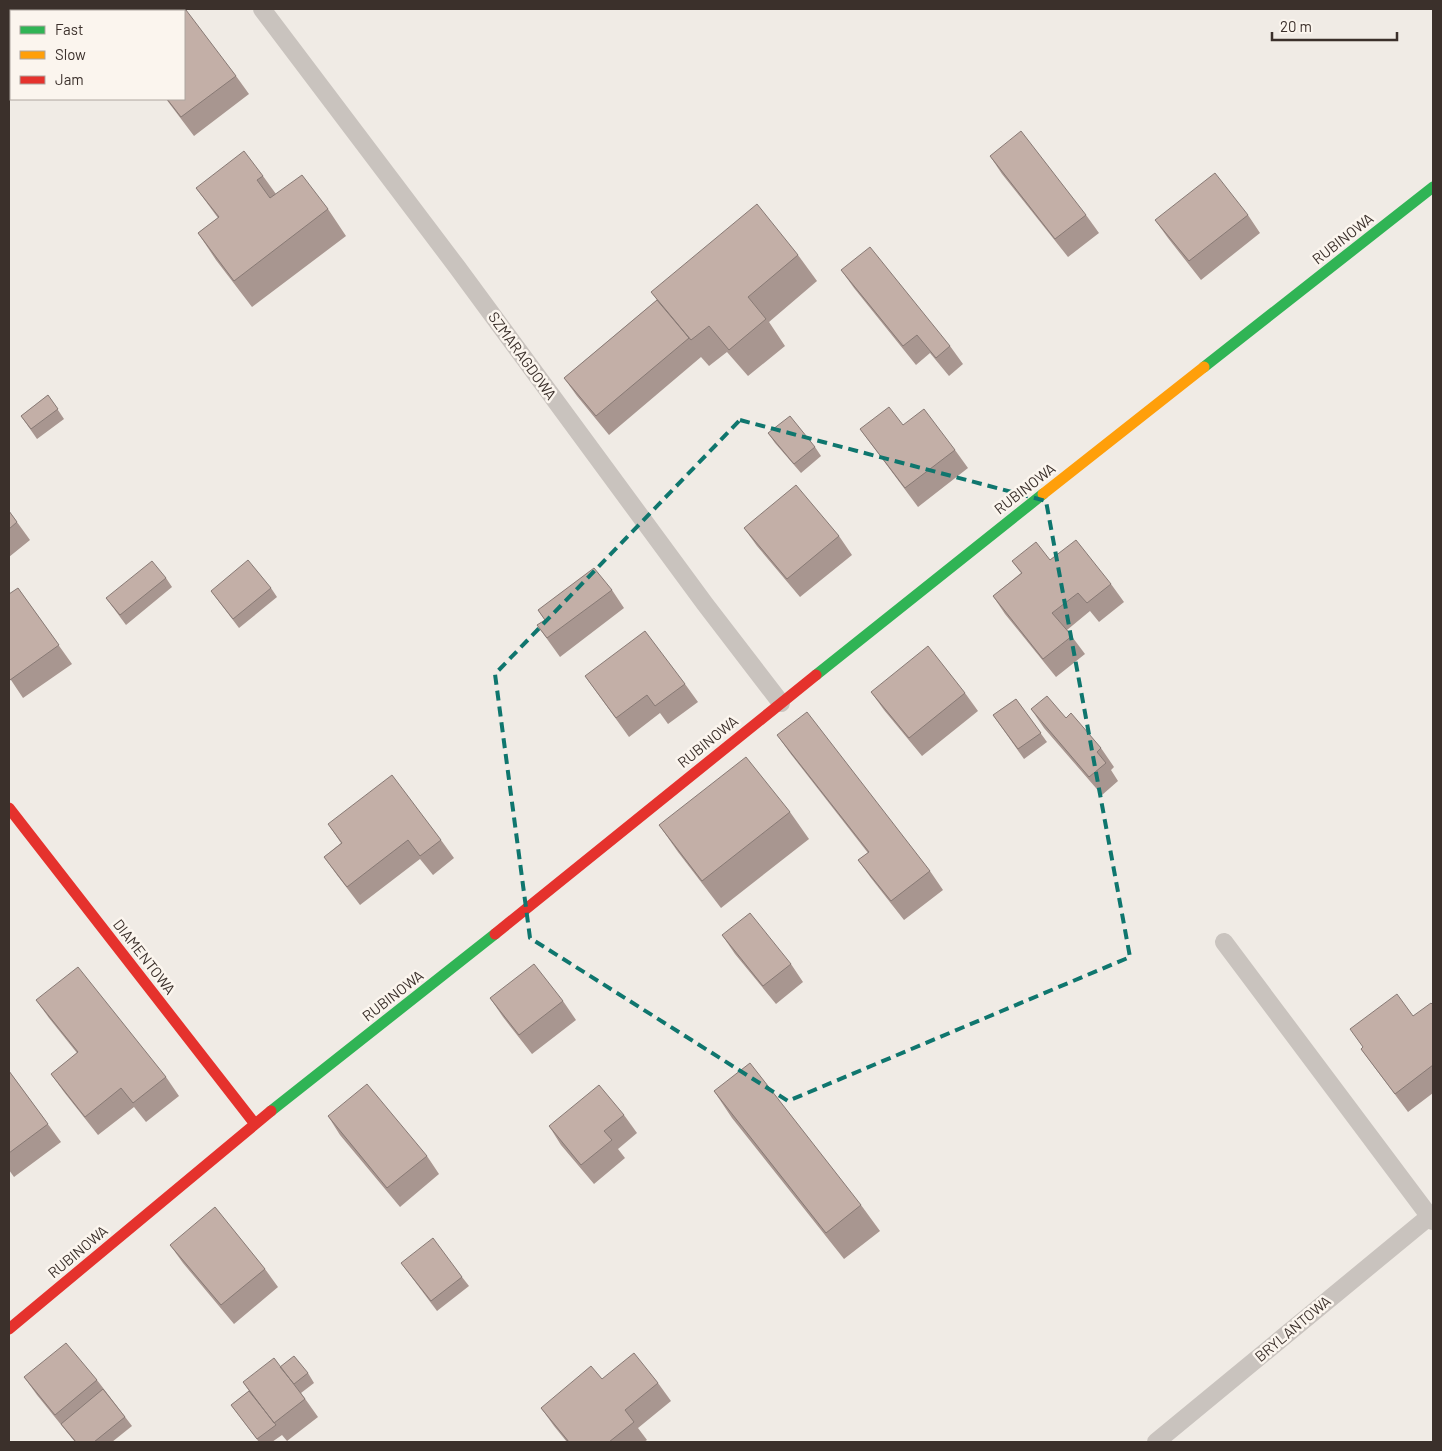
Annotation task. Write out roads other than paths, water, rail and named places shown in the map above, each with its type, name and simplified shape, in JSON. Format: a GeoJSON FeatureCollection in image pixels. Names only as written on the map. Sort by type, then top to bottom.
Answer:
{"type":"FeatureCollection","features":[{"type":"Feature","properties":{"kind":"street","name":"RUBINOWA"},"geometry":{"type":"LineString","coordinates":[[9,1329],[256,1124],[545,894],[927,585],[1433,187]]}},
{"type":"Feature","properties":{"kind":"street","name":"DIAMENTOWA"},"geometry":{"type":"LineString","coordinates":[[9,808],[256,1124]]}},
{"type":"Feature","properties":{"kind":"lane","name":"SZMARAGDOWA"},"geometry":{"type":"LineString","coordinates":[[262,9],[456,266],[693,588],[781,703]]}},
{"type":"Feature","properties":{"kind":"lane"},"geometry":{"type":"LineString","coordinates":[[1224,942],[1431,1219]]}},
{"type":"Feature","properties":{"kind":"lane","name":"BRYLANTOWA"},"geometry":{"type":"LineString","coordinates":[[1156,1442],[1431,1219]]}}]}
